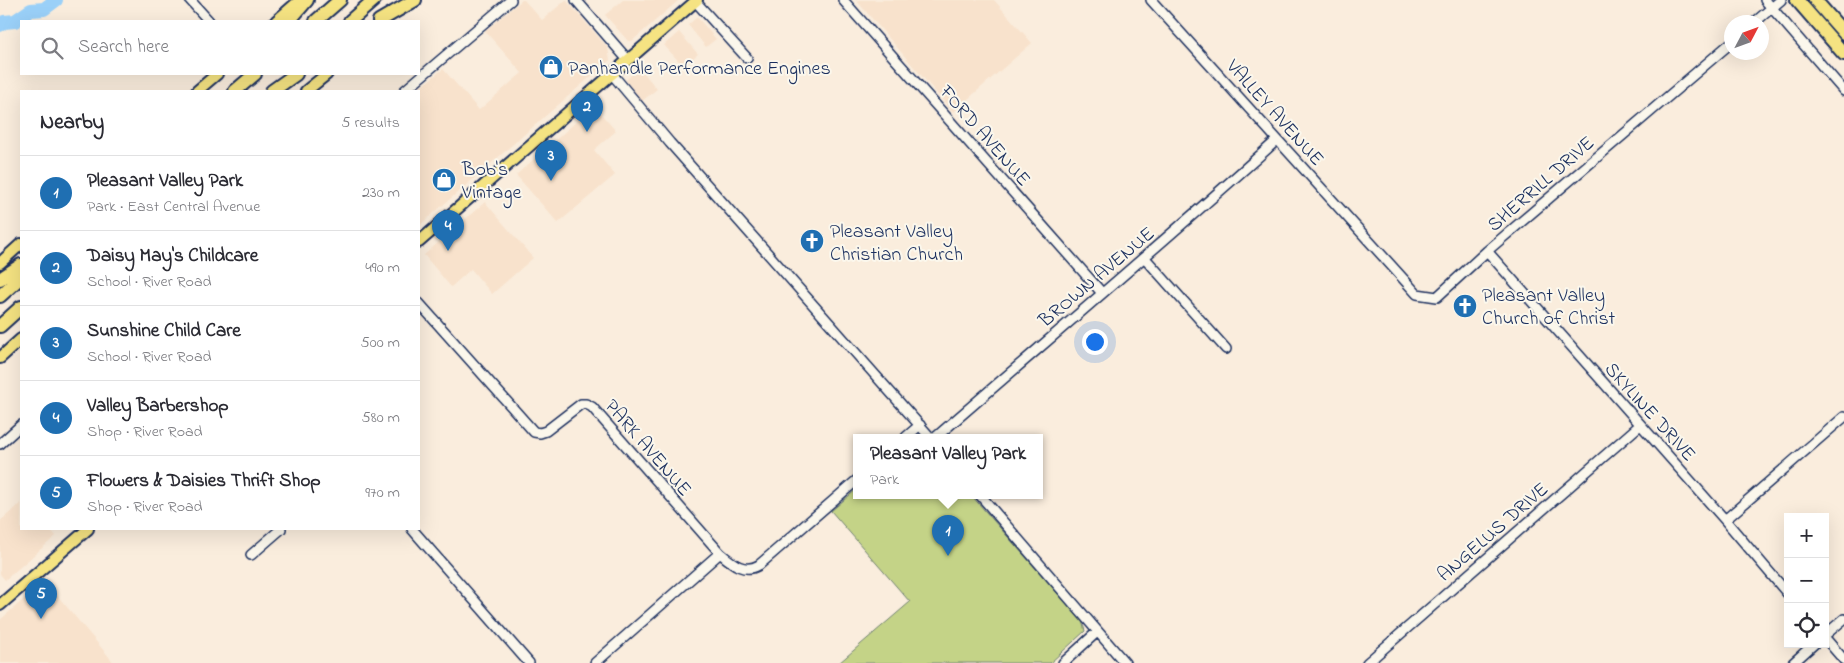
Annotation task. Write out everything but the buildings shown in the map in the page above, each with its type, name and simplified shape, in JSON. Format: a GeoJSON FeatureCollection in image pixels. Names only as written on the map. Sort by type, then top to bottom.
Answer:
{"type":"FeatureCollection","features":[{"type":"Feature","properties":{"kind":"highway"},"geometry":{"type":"LineString","coordinates":[[290,20],[307,0]]}},
{"type":"Feature","properties":{"kind":"highway"},"geometry":{"type":"LineString","coordinates":[[317,20],[340,0]]}},
{"type":"Feature","properties":{"kind":"highway"},"geometry":{"type":"LineString","coordinates":[[351,20],[374,0]]}},
{"type":"Feature","properties":{"kind":"highway"},"geometry":{"type":"LineString","coordinates":[[381,20],[416,0]]}},
{"type":"Feature","properties":{"kind":"highway"},"geometry":{"type":"LineString","coordinates":[[1797,0],[1844,54]]}},
{"type":"Feature","properties":{"kind":"highway"},"geometry":{"type":"LineString","coordinates":[[1815,0],[1844,33]]}},
{"type":"Feature","properties":{"kind":"highway"},"geometry":{"type":"LineString","coordinates":[[232,90],[244,75]]}},
{"type":"Feature","properties":{"kind":"highway"},"geometry":{"type":"LineString","coordinates":[[236,90],[254,75]]}},
{"type":"Feature","properties":{"kind":"highway"},"geometry":{"type":"LineString","coordinates":[[272,90],[289,75]]}},
{"type":"Feature","properties":{"kind":"highway"},"geometry":{"type":"LineString","coordinates":[[272,90],[295,75]]}},
{"type":"Feature","properties":{"kind":"highway"},"geometry":{"type":"LineString","coordinates":[[0,279],[20,266]]}},
{"type":"Feature","properties":{"kind":"highway"},"geometry":{"type":"LineString","coordinates":[[0,296],[20,278]]}},
{"type":"Feature","properties":{"kind":"highway"},"geometry":{"type":"LineString","coordinates":[[0,326],[20,308]]}},
{"type":"Feature","properties":{"kind":"main road"},"geometry":{"type":"LineString","coordinates":[[277,20],[300,0]]}},
{"type":"Feature","properties":{"kind":"main road"},"geometry":{"type":"LineString","coordinates":[[391,20],[416,0]]}},
{"type":"Feature","properties":{"kind":"main road"},"geometry":{"type":"LineString","coordinates":[[420,241],[696,1]]}},
{"type":"Feature","properties":{"kind":"main road"},"geometry":{"type":"LineString","coordinates":[[198,90],[215,75]]}},
{"type":"Feature","properties":{"kind":"main road"},"geometry":{"type":"LineString","coordinates":[[307,90],[326,75]]}},
{"type":"Feature","properties":{"kind":"main road"},"geometry":{"type":"LineString","coordinates":[[0,262],[20,245]]}},
{"type":"Feature","properties":{"kind":"main road"},"geometry":{"type":"LineString","coordinates":[[0,358],[20,340]]}},
{"type":"Feature","properties":{"kind":"main road"},"geometry":{"type":"LineString","coordinates":[[0,605],[87,530]]}},
{"type":"Feature","properties":{"kind":"street"},"geometry":{"type":"LineString","coordinates":[[190,0],[208,20]]}},
{"type":"Feature","properties":{"kind":"street"},"geometry":{"type":"LineString","coordinates":[[405,90],[511,0]]}},
{"type":"Feature","properties":{"kind":"street"},"geometry":{"type":"LineString","coordinates":[[576,0],[628,60]]}},
{"type":"Feature","properties":{"kind":"street","name":"FORD AVENUE"},"geometry":{"type":"LineString","coordinates":[[843,0],[1102,293]]}},
{"type":"Feature","properties":{"kind":"street","name":"VALLEY AVENUE"},"geometry":{"type":"LineString","coordinates":[[1152,0],[1374,247]]}},
{"type":"Feature","properties":{"kind":"street"},"geometry":{"type":"LineString","coordinates":[[1765,0],[1844,91]]}},
{"type":"Feature","properties":{"kind":"street"},"geometry":{"type":"LineString","coordinates":[[1764,15],[1781,0]]}},
{"type":"Feature","properties":{"kind":"street"},"geometry":{"type":"LineString","coordinates":[[696,1],[725,36],[747,58]]}},
{"type":"Feature","properties":{"kind":"street","name":"SHERRILL DRIVE"},"geometry":{"type":"LineString","coordinates":[[1374,247],[1417,294],[1438,297],[1487,251],[1724,49]]}},
{"type":"Feature","properties":{"kind":"street"},"geometry":{"type":"LineString","coordinates":[[612,74],[664,136],[928,434]]}},
{"type":"Feature","properties":{"kind":"street","name":"BROWN AVENUE"},"geometry":{"type":"LineString","coordinates":[[939,434],[1145,258],[1277,140]]}},
{"type":"Feature","properties":{"kind":"street","name":"SKYLINE DRIVE"},"geometry":{"type":"LineString","coordinates":[[1487,251],[1784,589]]}},
{"type":"Feature","properties":{"kind":"street"},"geometry":{"type":"LineString","coordinates":[[1145,258],[1226,349]]}},
{"type":"Feature","properties":{"kind":"street","name":"PARK AVENUE"},"geometry":{"type":"LineString","coordinates":[[420,305],[532,430],[540,433],[546,431],[581,404],[592,407],[720,553],[747,570],[761,563],[853,483]]}},
{"type":"Feature","properties":{"kind":"street"},"geometry":{"type":"LineString","coordinates":[[1725,520],[1844,417]]}},
{"type":"Feature","properties":{"kind":"street"},"geometry":{"type":"LineString","coordinates":[[910,434],[920,425]]}},
{"type":"Feature","properties":{"kind":"street","name":"ANGELUS DRIVE"},"geometry":{"type":"LineString","coordinates":[[1368,663],[1640,425]]}},
{"type":"Feature","properties":{"kind":"street"},"geometry":{"type":"LineString","coordinates":[[0,444],[20,426]]}},
{"type":"Feature","properties":{"kind":"street"},"geometry":{"type":"LineString","coordinates":[[983,499],[1125,663]]}},
{"type":"Feature","properties":{"kind":"street"},"geometry":{"type":"LineString","coordinates":[[251,555],[280,530]]}},
{"type":"Feature","properties":{"kind":"street"},"geometry":{"type":"LineString","coordinates":[[413,530],[529,663]]}},
{"type":"Feature","properties":{"kind":"street"},"geometry":{"type":"LineString","coordinates":[[594,663],[720,553]]}},
{"type":"Feature","properties":{"kind":"street"},"geometry":{"type":"LineString","coordinates":[[1829,633],[1844,618]]}},
{"type":"Feature","properties":{"kind":"street"},"geometry":{"type":"LineString","coordinates":[[1062,663],[1097,632]]}},
{"type":"Feature","properties":{"kind":"street"},"geometry":{"type":"LineString","coordinates":[[1829,642],[1844,660]]}},
{"type":"Feature","properties":{"kind":"street"},"geometry":{"type":"LineString","coordinates":[[1792,663],[1809,648]]}},
{"type":"Feature","properties":{"kind":"shaded area"},"geometry":{"type":"Polygon","coordinates":[[[522,0],[542,20],[566,0],[608,48],[610,60],[420,225],[420,90],[417,90],[443,69],[479,110],[522,73],[485,31],[522,0]]]}},
{"type":"Feature","properties":{"kind":"shaded area"},"geometry":{"type":"Polygon","coordinates":[[[623,0],[679,0],[632,41],[628,41],[605,15],[623,0]]]}},
{"type":"Feature","properties":{"kind":"shaded area"},"geometry":{"type":"Polygon","coordinates":[[[856,0],[994,0],[1032,43],[953,112],[856,0]]]}},
{"type":"Feature","properties":{"kind":"shaded area"},"geometry":{"type":"Polygon","coordinates":[[[697,17],[716,39],[706,47],[688,25],[697,17]]]}},
{"type":"Feature","properties":{"kind":"shaded area"},"geometry":{"type":"Polygon","coordinates":[[[679,32],[698,54],[683,66],[664,45],[679,32]]]}},
{"type":"Feature","properties":{"kind":"shaded area"},"geometry":{"type":"Polygon","coordinates":[[[639,67],[657,89],[642,101],[626,80],[639,67]]]}},
{"type":"Feature","properties":{"kind":"shaded area"},"geometry":{"type":"Polygon","coordinates":[[[594,106],[616,131],[594,150],[615,175],[558,223],[516,175],[594,106]]]}},
{"type":"Feature","properties":{"kind":"shaded area"},"geometry":{"type":"Polygon","coordinates":[[[485,202],[533,258],[492,294],[471,269],[451,287],[424,255],[485,202]]]}},
{"type":"Feature","properties":{"kind":"shaded area"},"geometry":{"type":"Polygon","coordinates":[[[20,504],[20,530],[51,530],[56,536],[5,580],[0,574],[0,521],[20,504]]]}},
{"type":"Feature","properties":{"kind":"shaded area"},"geometry":{"type":"Polygon","coordinates":[[[45,581],[114,663],[0,663],[0,620],[45,581]]]}},
{"type":"Feature","properties":{"kind":"green space"},"geometry":{"type":"Polygon","coordinates":[[[853,492],[853,499],[975,499],[1082,621],[1085,631],[1050,663],[839,663],[910,602],[831,511],[853,492]]]}},
{"type":"Feature","properties":{"kind":"waterway"},"geometry":{"type":"LineString","coordinates":[[0,25],[4,22],[15,21],[31,10],[44,9],[56,0]]}},
{"type":"Feature","properties":{"kind":"place","name":"Panhandle Performance Engines"},"geometry":{"type":"Point","coordinates":[551,67]}},
{"type":"Feature","properties":{"kind":"place","name":"Daisy May's Childcare"},"geometry":{"type":"Point","coordinates":[587,132]}},
{"type":"Feature","properties":{"kind":"place","name":"Bob's Vintage"},"geometry":{"type":"Point","coordinates":[444,180]}},
{"type":"Feature","properties":{"kind":"place","name":"Sunshine Child Care"},"geometry":{"type":"Point","coordinates":[551,181]}},
{"type":"Feature","properties":{"kind":"place","name":"Pleasant Valley Christian Church"},"geometry":{"type":"Point","coordinates":[812,241]}},
{"type":"Feature","properties":{"kind":"place","name":"Valley Barbershop"},"geometry":{"type":"Point","coordinates":[448,251]}},
{"type":"Feature","properties":{"kind":"place","name":"Pleasant Valley Church of Christ"},"geometry":{"type":"Point","coordinates":[1465,306]}},
{"type":"Feature","properties":{"kind":"place","name":"Pleasant Valley Park"},"geometry":{"type":"Point","coordinates":[948,556]}},
{"type":"Feature","properties":{"kind":"place","name":"Flowers & Daisies Thrift Shop"},"geometry":{"type":"Point","coordinates":[41,619]}}]}
